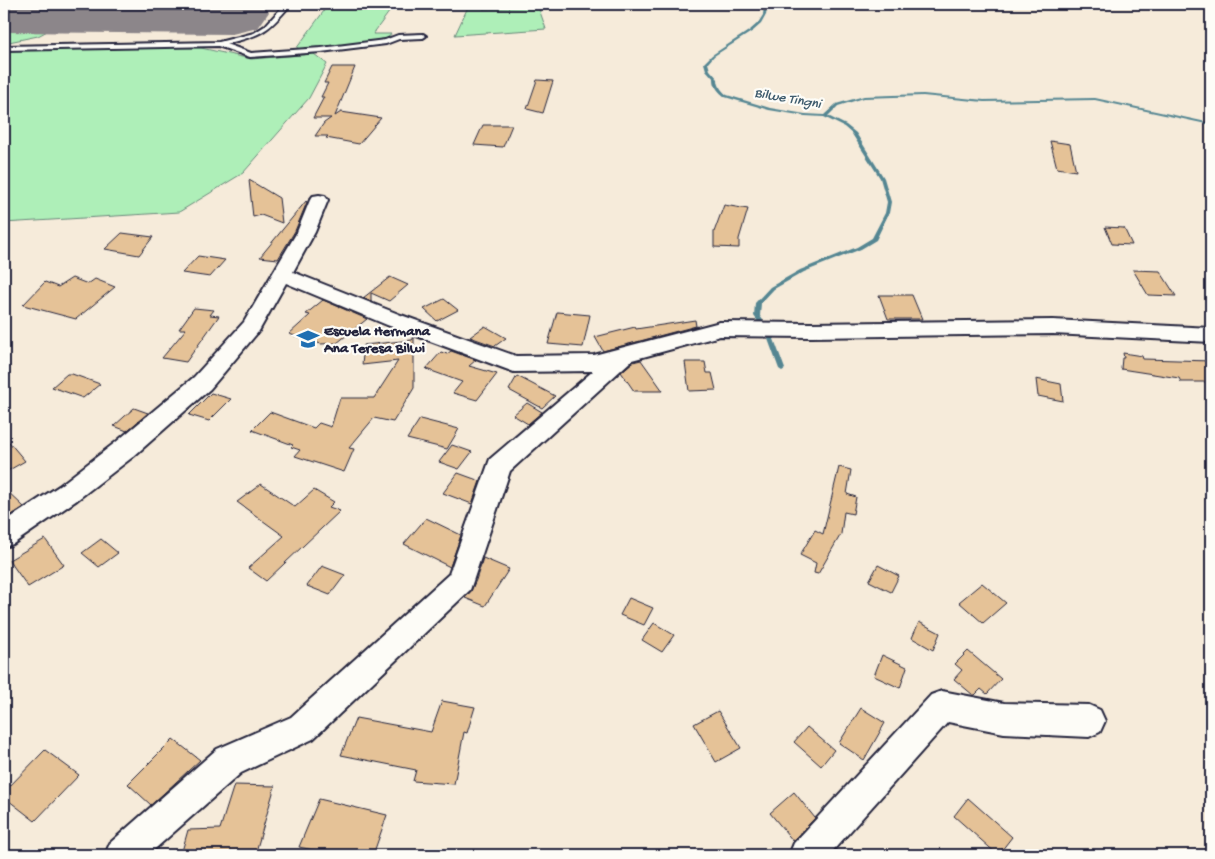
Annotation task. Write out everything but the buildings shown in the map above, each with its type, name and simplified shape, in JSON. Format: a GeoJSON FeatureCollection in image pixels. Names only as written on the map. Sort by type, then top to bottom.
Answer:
{"type":"FeatureCollection","features":[{"type":"Feature","properties":{"kind":"street"},"geometry":{"type":"LineString","coordinates":[[4,536],[104,466],[202,383],[252,326],[306,232],[319,200]]}},
{"type":"Feature","properties":{"kind":"street"},"geometry":{"type":"LineString","coordinates":[[281,274],[394,320],[514,364],[594,363],[720,329],[811,330],[1053,327],[1211,334]]}},
{"type":"Feature","properties":{"kind":"street"},"geometry":{"type":"LineString","coordinates":[[122,855],[229,761],[302,728],[460,582],[499,466],[626,354]]}},
{"type":"Feature","properties":{"kind":"street"},"geometry":{"type":"LineString","coordinates":[[806,855],[942,706],[1004,718],[1089,721]]}},
{"type":"Feature","properties":{"kind":"lane"},"geometry":{"type":"LineString","coordinates":[[4,48],[219,44],[256,34],[267,27],[288,4]]}},
{"type":"Feature","properties":{"kind":"lane"},"geometry":{"type":"LineString","coordinates":[[219,44],[250,55],[330,49],[386,42],[398,37],[423,36]]}},
{"type":"Feature","properties":{"kind":"green space"},"geometry":{"type":"Polygon","coordinates":[[[329,4],[395,4],[373,34],[391,34],[386,41],[296,49],[329,4]]]}},
{"type":"Feature","properties":{"kind":"green space"},"geometry":{"type":"Polygon","coordinates":[[[463,4],[485,4],[483,9],[538,6],[546,29],[455,35],[468,7],[463,4]]]}},
{"type":"Feature","properties":{"kind":"green space"},"geometry":{"type":"Polygon","coordinates":[[[4,27],[53,28],[38,36],[4,43],[4,27]]]}},
{"type":"Feature","properties":{"kind":"green space"},"geometry":{"type":"Polygon","coordinates":[[[145,47],[201,48],[251,59],[314,54],[327,64],[309,98],[243,173],[179,212],[4,223],[4,51],[145,47]]]}},
{"type":"Feature","properties":{"kind":"waterway","name":"Bilwe Tingni"},"geometry":{"type":"LineString","coordinates":[[766,4],[764,15],[752,31],[713,56],[706,63],[708,70],[716,79],[716,84],[721,92],[726,96],[769,109],[825,116]]}},
{"type":"Feature","properties":{"kind":"waterway"},"geometry":{"type":"LineString","coordinates":[[825,116],[837,105],[864,97],[923,95],[984,101],[1095,99],[1211,124]]}},
{"type":"Feature","properties":{"kind":"waterway","name":"Bilwe Tingni"},"geometry":{"type":"LineString","coordinates":[[782,369],[768,331],[757,316],[758,303],[772,288],[802,271],[859,248],[874,239],[887,213],[889,202],[882,178],[854,133],[825,116]]}},
{"type":"Feature","properties":{"kind":"runway"},"geometry":{"type":"LineString","coordinates":[[4,10],[232,12]]}},
{"type":"Feature","properties":{"kind":"place","name":"Escuela Hermana Ana Teresa Bilwi"},"geometry":{"type":"Point","coordinates":[308,339]}}]}
